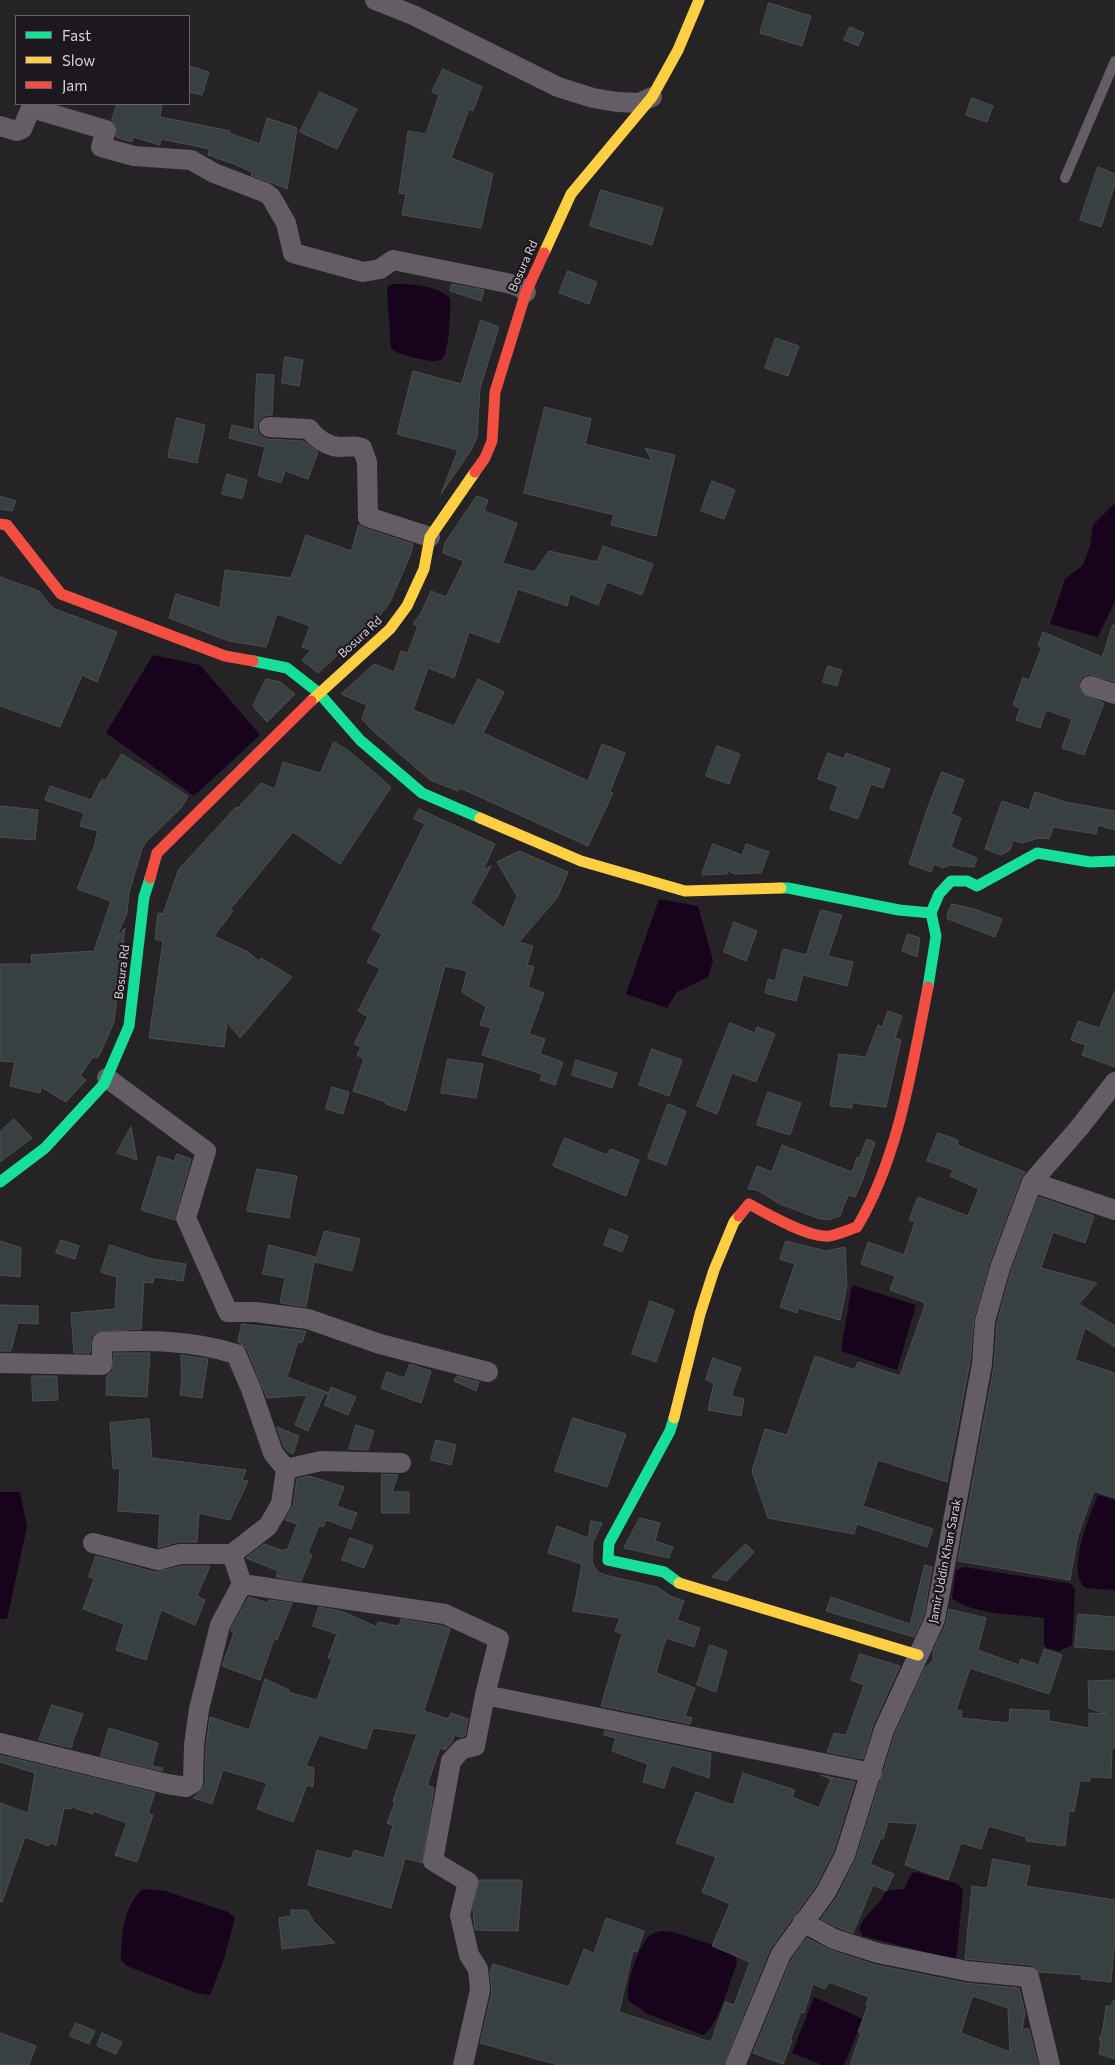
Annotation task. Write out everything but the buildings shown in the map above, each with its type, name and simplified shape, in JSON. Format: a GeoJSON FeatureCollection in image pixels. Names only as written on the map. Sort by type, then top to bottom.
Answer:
{"type":"FeatureCollection","features":[{"type":"Feature","properties":{"kind":"street"},"geometry":{"type":"LineString","coordinates":[[375,0],[413,15],[558,87],[593,98],[617,102],[639,103],[652,97]]}},
{"type":"Feature","properties":{"kind":"street","name":"Bosura Rd"},"geometry":{"type":"LineString","coordinates":[[0,1182],[45,1148],[104,1084],[107,1078],[129,1026],[144,897],[157,853],[319,693],[390,629],[407,606],[424,569],[430,537],[485,458],[492,440],[495,392],[526,292],[571,194],[652,97],[678,50],[699,0]]}},
{"type":"Feature","properties":{"kind":"street"},"geometry":{"type":"LineString","coordinates":[[0,126],[17,131],[22,129],[31,108],[106,130],[101,147],[134,156],[191,160],[214,173],[271,197],[286,224],[293,253],[364,272],[380,269],[393,260],[507,283],[520,287],[526,292]]}},
{"type":"Feature","properties":{"kind":"street"},"geometry":{"type":"LineString","coordinates":[[268,427],[309,429],[318,439],[337,447],[354,445],[362,448],[367,462],[368,517],[430,537]]}},
{"type":"Feature","properties":{"kind":"street"},"geometry":{"type":"LineString","coordinates":[[0,524],[7,524],[61,594],[225,656],[287,668],[319,693],[360,740],[422,793],[581,861],[685,891],[788,888],[899,910],[931,913]]}},
{"type":"Feature","properties":{"kind":"street"},"geometry":{"type":"LineString","coordinates":[[1090,686],[1115,694]]}},
{"type":"Feature","properties":{"kind":"street"},"geometry":{"type":"LineString","coordinates":[[918,1655],[679,1583],[664,1572],[608,1560],[609,1544],[670,1432],[679,1404],[700,1314],[714,1270],[725,1240],[742,1211],[749,1204],[773,1218],[792,1226],[829,1236],[857,1226],[863,1217],[878,1185],[896,1130],[915,1050],[931,974],[936,936],[931,913],[939,894],[951,882],[967,882],[977,886],[1037,853],[1090,862],[1115,861]]}},
{"type":"Feature","properties":{"kind":"street"},"geometry":{"type":"LineString","coordinates":[[107,1078],[206,1151],[186,1218],[228,1312],[256,1312],[308,1319],[380,1344],[488,1372]]}},
{"type":"Feature","properties":{"kind":"street","name":"Jamir Uddin Khan Sarak"},"geometry":{"type":"LineString","coordinates":[[735,2065],[781,1954],[826,1892],[845,1855],[884,1730],[935,1619],[982,1364],[985,1322],[1000,1268],[1032,1182],[1079,1128],[1115,1082]]}},
{"type":"Feature","properties":{"kind":"street"},"geometry":{"type":"LineString","coordinates":[[1032,1182],[1115,1210]]}},
{"type":"Feature","properties":{"kind":"street"},"geometry":{"type":"LineString","coordinates":[[0,1363],[102,1365],[102,1342],[147,1340],[192,1344],[236,1354],[251,1389],[273,1453],[286,1469]]}},
{"type":"Feature","properties":{"kind":"street"},"geometry":{"type":"LineString","coordinates":[[286,1469],[322,1462],[401,1463]]}},
{"type":"Feature","properties":{"kind":"street"},"geometry":{"type":"LineString","coordinates":[[94,1543],[158,1560],[180,1554],[232,1554],[268,1526],[281,1504],[286,1469]]}},
{"type":"Feature","properties":{"kind":"street"},"geometry":{"type":"LineString","coordinates":[[0,1744],[159,1782],[186,1787],[191,1785],[193,1783],[194,1744],[199,1709],[220,1625],[242,1584],[232,1554]]}},
{"type":"Feature","properties":{"kind":"street"},"geometry":{"type":"LineString","coordinates":[[242,1584],[446,1614],[499,1640],[485,1695],[475,1746],[462,1749],[451,1761],[433,1861],[468,1882],[460,1915],[469,1955],[478,1969],[480,1990],[463,2065]]}},
{"type":"Feature","properties":{"kind":"street"},"geometry":{"type":"LineString","coordinates":[[485,1695],[872,1773]]}},
{"type":"Feature","properties":{"kind":"street"},"geometry":{"type":"LineString","coordinates":[[803,1922],[834,1938],[878,1952],[967,1971],[1029,1977],[1050,2065]]}},
{"type":"Feature","properties":{"kind":"lane"},"geometry":{"type":"LineString","coordinates":[[1065,178],[1115,60]]}},
{"type":"Feature","properties":{"kind":"shaded area"},"geometry":{"type":"Polygon","coordinates":[[[393,284],[431,288],[450,298],[448,340],[442,359],[433,361],[419,359],[400,354],[391,348],[387,291],[388,286],[393,284]]]}},
{"type":"Feature","properties":{"kind":"shaded area"},"geometry":{"type":"Polygon","coordinates":[[[1115,503],[1115,601],[1098,637],[1050,624],[1065,579],[1083,565],[1090,546],[1093,525],[1115,503]]]}},
{"type":"Feature","properties":{"kind":"shaded area"},"geometry":{"type":"Polygon","coordinates":[[[153,655],[200,665],[260,735],[194,796],[106,733],[153,655]]]}},
{"type":"Feature","properties":{"kind":"shaded area"},"geometry":{"type":"Polygon","coordinates":[[[659,899],[698,906],[713,961],[708,977],[677,992],[667,1008],[626,994],[659,899]]]}},
{"type":"Feature","properties":{"kind":"shaded area"},"geometry":{"type":"Polygon","coordinates":[[[852,1285],[916,1305],[897,1370],[841,1351],[852,1285]]]}},
{"type":"Feature","properties":{"kind":"shaded area"},"geometry":{"type":"Polygon","coordinates":[[[0,1492],[20,1492],[27,1527],[7,1619],[0,1619],[0,1492]]]}},
{"type":"Feature","properties":{"kind":"shaded area"},"geometry":{"type":"Polygon","coordinates":[[[1098,1495],[1115,1500],[1115,1590],[1086,1588],[1080,1581],[1078,1570],[1081,1543],[1098,1495]]]}},
{"type":"Feature","properties":{"kind":"shaded area"},"geometry":{"type":"Polygon","coordinates":[[[964,1567],[1072,1584],[1075,1590],[1072,1645],[1059,1651],[1047,1648],[1044,1645],[1044,1618],[983,1611],[961,1604],[952,1598],[956,1570],[964,1567]]]}},
{"type":"Feature","properties":{"kind":"shaded area"},"geometry":{"type":"Polygon","coordinates":[[[916,1872],[958,1884],[963,1891],[956,1960],[863,1936],[859,1929],[863,1920],[881,1900],[885,1892],[904,1889],[912,1873],[916,1872]]]}},
{"type":"Feature","properties":{"kind":"shaded area"},"geometry":{"type":"Polygon","coordinates":[[[142,1889],[165,1891],[228,1912],[235,1918],[223,1962],[210,1995],[196,1993],[127,1966],[121,1960],[127,1913],[142,1889]]]}},
{"type":"Feature","properties":{"kind":"shaded area"},"geometry":{"type":"Polygon","coordinates":[[[661,1931],[673,1932],[731,1951],[736,1956],[737,1963],[719,2013],[714,2023],[703,2035],[648,2014],[629,2001],[628,1987],[630,1978],[643,1943],[653,1933],[661,1931]]]}},
{"type":"Feature","properties":{"kind":"shaded area"},"geometry":{"type":"Polygon","coordinates":[[[814,1997],[863,2019],[844,2065],[822,2065],[792,2053],[814,1997]]]}},
{"type":"Feature","properties":{"kind":"traffic: fast"},"geometry":{"type":"LineString","coordinates":[[253,661],[287,668],[319,693],[360,740],[422,793],[480,818]]}},
{"type":"Feature","properties":{"kind":"traffic: fast"},"geometry":{"type":"LineString","coordinates":[[781,888],[899,910],[931,913],[939,894],[951,881],[967,881],[977,886],[1037,853],[1090,862],[1115,861]]}},
{"type":"Feature","properties":{"kind":"traffic: fast"},"geometry":{"type":"LineString","coordinates":[[0,1182],[45,1148],[104,1084],[129,1026],[144,897],[150,878]]}},
{"type":"Feature","properties":{"kind":"traffic: fast"},"geometry":{"type":"LineString","coordinates":[[928,987],[936,936],[931,913]]}},
{"type":"Feature","properties":{"kind":"traffic: fast"},"geometry":{"type":"LineString","coordinates":[[674,1418],[670,1431],[609,1543],[608,1560],[664,1572],[679,1583]]}},
{"type":"Feature","properties":{"kind":"traffic: slow"},"geometry":{"type":"LineString","coordinates":[[544,253],[571,194],[652,97],[678,50],[699,0]]}},
{"type":"Feature","properties":{"kind":"traffic: slow"},"geometry":{"type":"LineString","coordinates":[[311,701],[390,629],[407,606],[424,569],[430,537],[475,472]]}},
{"type":"Feature","properties":{"kind":"traffic: slow"},"geometry":{"type":"LineString","coordinates":[[480,818],[581,861],[685,891],[781,888]]}},
{"type":"Feature","properties":{"kind":"traffic: slow"},"geometry":{"type":"LineString","coordinates":[[674,1418],[700,1314],[714,1270],[734,1222],[739,1216]]}},
{"type":"Feature","properties":{"kind":"traffic: slow"},"geometry":{"type":"LineString","coordinates":[[679,1583],[918,1655]]}},
{"type":"Feature","properties":{"kind":"traffic: jam"},"geometry":{"type":"LineString","coordinates":[[475,472],[485,458],[492,441],[495,392],[526,292],[544,253]]}},
{"type":"Feature","properties":{"kind":"traffic: jam"},"geometry":{"type":"LineString","coordinates":[[0,524],[7,525],[61,594],[225,656],[253,661]]}},
{"type":"Feature","properties":{"kind":"traffic: jam"},"geometry":{"type":"LineString","coordinates":[[150,878],[157,853],[311,701]]}},
{"type":"Feature","properties":{"kind":"traffic: jam"},"geometry":{"type":"LineString","coordinates":[[739,1216],[749,1204],[766,1214],[811,1234],[830,1236],[857,1227],[884,1171],[894,1141],[910,1079],[928,987]]}}]}
